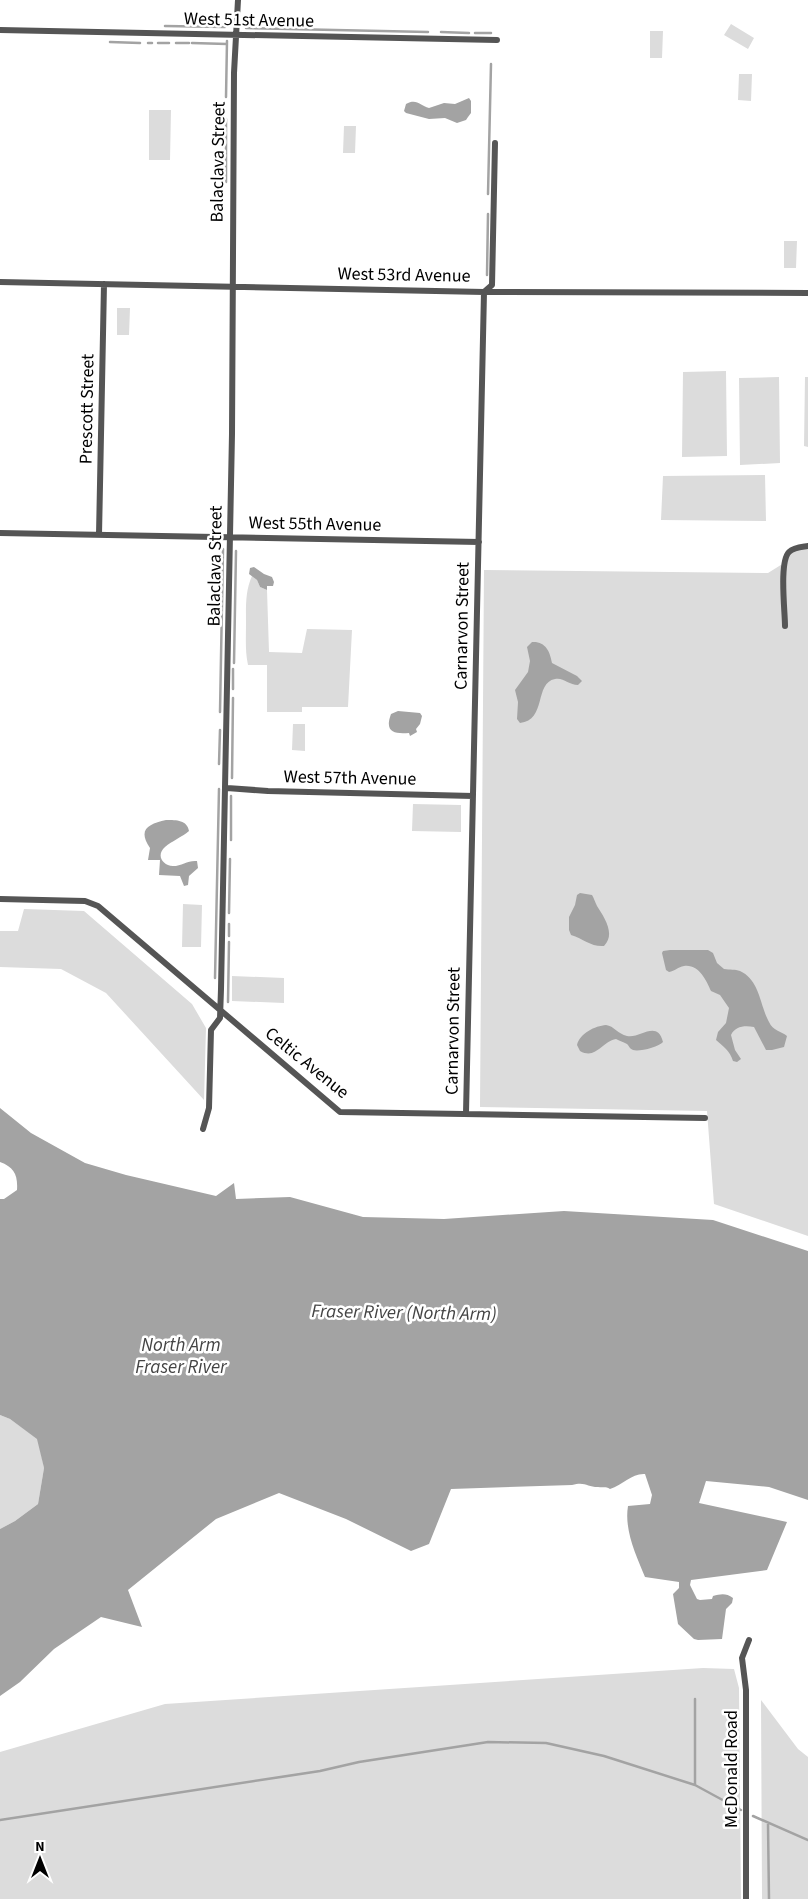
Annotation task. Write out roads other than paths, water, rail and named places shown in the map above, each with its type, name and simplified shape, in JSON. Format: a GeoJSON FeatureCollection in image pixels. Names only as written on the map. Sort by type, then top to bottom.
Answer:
{"type":"FeatureCollection","features":[{"type":"Feature","properties":{"kind":"street","name":"Balaclava Street"},"geometry":{"type":"LineString","coordinates":[[203,1130],[209,1108],[212,1030],[214,1024],[220,1018],[221,1010],[238,0]]}},
{"type":"Feature","properties":{"kind":"street","name":"West 51st Avenue"},"geometry":{"type":"LineString","coordinates":[[0,30],[496,40]]}},
{"type":"Feature","properties":{"kind":"street","name":"Carnarvon Street"},"geometry":{"type":"LineString","coordinates":[[466,1113],[484,292],[492,285],[494,143]]}},
{"type":"Feature","properties":{"kind":"street","name":"West 53rd Avenue"},"geometry":{"type":"LineString","coordinates":[[0,282],[484,292],[808,294]]}},
{"type":"Feature","properties":{"kind":"street","name":"Prescott Street"},"geometry":{"type":"LineString","coordinates":[[99,535],[104,284]]}},
{"type":"Feature","properties":{"kind":"street","name":"West 55th Avenue"},"geometry":{"type":"LineString","coordinates":[[0,533],[479,542]]}},
{"type":"Feature","properties":{"kind":"street"},"geometry":{"type":"LineString","coordinates":[[785,626],[784,563],[788,552],[796,547],[808,546]]}},
{"type":"Feature","properties":{"kind":"street","name":"West 57th Avenue"},"geometry":{"type":"LineString","coordinates":[[226,788],[268,791],[473,796]]}},
{"type":"Feature","properties":{"kind":"street","name":"Celtic Avenue"},"geometry":{"type":"LineString","coordinates":[[0,899],[85,901],[98,906],[340,1112],[704,1118]]}},
{"type":"Feature","properties":{"kind":"street","name":"McDonald Road"},"geometry":{"type":"LineString","coordinates":[[746,1899],[746,1690],[742,1658],[749,1640]]}},
{"type":"Feature","properties":{"kind":"water"},"geometry":{"type":"Polygon","coordinates":[[[469,98],[471,101],[471,113],[466,120],[457,123],[445,118],[429,119],[404,111],[406,104],[410,102],[416,102],[429,108],[444,103],[455,104],[469,98]]]}},
{"type":"Feature","properties":{"kind":"water"},"geometry":{"type":"Polygon","coordinates":[[[254,567],[272,577],[273,586],[267,586],[267,590],[260,587],[257,580],[249,574],[250,568],[254,567]]]}},
{"type":"Feature","properties":{"kind":"water"},"geometry":{"type":"Polygon","coordinates":[[[532,642],[544,645],[552,663],[577,676],[582,681],[578,685],[558,679],[549,682],[544,687],[534,715],[520,723],[517,719],[518,702],[515,690],[528,672],[530,661],[527,647],[532,642]]]}},
{"type":"Feature","properties":{"kind":"water"},"geometry":{"type":"Polygon","coordinates":[[[398,711],[420,713],[422,716],[420,724],[416,729],[417,732],[410,736],[409,733],[399,733],[390,729],[389,720],[391,714],[398,711]]]}},
{"type":"Feature","properties":{"kind":"water"},"geometry":{"type":"Polygon","coordinates":[[[166,820],[181,821],[188,827],[189,831],[165,847],[162,850],[161,856],[163,862],[173,866],[197,861],[198,868],[189,876],[188,885],[184,886],[180,876],[159,875],[160,860],[148,860],[150,848],[146,842],[145,832],[154,823],[166,820]]]}},
{"type":"Feature","properties":{"kind":"water"},"geometry":{"type":"Polygon","coordinates":[[[580,893],[592,895],[608,926],[609,936],[604,946],[591,944],[571,935],[569,917],[575,905],[577,895],[580,893]]]}},
{"type":"Feature","properties":{"kind":"water"},"geometry":{"type":"Polygon","coordinates":[[[708,950],[713,953],[717,963],[724,969],[738,970],[747,975],[756,987],[771,1025],[787,1036],[784,1047],[766,1050],[754,1027],[741,1027],[731,1035],[735,1050],[741,1059],[737,1062],[733,1061],[724,1047],[716,1040],[718,1032],[726,1023],[729,1008],[720,995],[711,991],[698,970],[684,966],[669,972],[666,970],[662,953],[663,951],[708,950]]]}},
{"type":"Feature","properties":{"kind":"water"},"geometry":{"type":"Polygon","coordinates":[[[606,1025],[627,1036],[652,1031],[657,1032],[663,1042],[644,1050],[633,1050],[626,1043],[616,1039],[606,1043],[594,1052],[586,1053],[580,1051],[577,1045],[581,1037],[597,1027],[606,1025]]]}},
{"type":"Feature","properties":{"kind":"water","name":"North Arm Fraser River"},"geometry":{"type":"Polygon","coordinates":[[[0,1108],[31,1133],[85,1163],[126,1175],[216,1196],[234,1183],[236,1199],[290,1197],[363,1217],[444,1219],[564,1211],[713,1220],[808,1251],[808,1500],[769,1487],[706,1481],[699,1503],[787,1522],[767,1570],[691,1580],[690,1585],[697,1599],[712,1599],[713,1596],[721,1594],[733,1598],[732,1603],[726,1609],[722,1639],[698,1640],[694,1639],[678,1624],[673,1594],[679,1588],[679,1582],[645,1577],[629,1533],[628,1506],[650,1504],[652,1495],[645,1474],[636,1475],[610,1489],[580,1484],[451,1489],[429,1544],[411,1551],[346,1519],[279,1493],[216,1519],[128,1590],[142,1627],[101,1617],[54,1649],[20,1682],[0,1696],[0,1529],[15,1521],[38,1504],[44,1468],[37,1439],[10,1419],[0,1415],[0,1199],[4,1199],[17,1190],[17,1185],[16,1176],[12,1169],[0,1162],[0,1108]]]}},
{"type":"Feature","properties":{"kind":"waterway"},"geometry":{"type":"LineString","coordinates":[[165,26],[225,27]]}},
{"type":"Feature","properties":{"kind":"waterway"},"geometry":{"type":"LineString","coordinates":[[246,28],[428,32]]}},
{"type":"Feature","properties":{"kind":"waterway"},"geometry":{"type":"LineString","coordinates":[[441,32],[469,33]]}},
{"type":"Feature","properties":{"kind":"waterway"},"geometry":{"type":"LineString","coordinates":[[475,33],[491,33]]}},
{"type":"Feature","properties":{"kind":"waterway"},"geometry":{"type":"LineString","coordinates":[[226,97],[227,41]]}},
{"type":"Feature","properties":{"kind":"waterway"},"geometry":{"type":"LineString","coordinates":[[110,42],[140,43]]}},
{"type":"Feature","properties":{"kind":"waterway"},"geometry":{"type":"LineString","coordinates":[[158,43],[169,43]]}},
{"type":"Feature","properties":{"kind":"waterway"},"geometry":{"type":"LineString","coordinates":[[176,43],[189,43]]}},
{"type":"Feature","properties":{"kind":"waterway"},"geometry":{"type":"LineString","coordinates":[[192,43],[227,44]]}},
{"type":"Feature","properties":{"kind":"waterway"},"geometry":{"type":"LineString","coordinates":[[488,194],[491,64]]}},
{"type":"Feature","properties":{"kind":"waterway"},"geometry":{"type":"LineString","coordinates":[[226,119],[226,182]]}},
{"type":"Feature","properties":{"kind":"waterway"},"geometry":{"type":"LineString","coordinates":[[487,275],[488,214]]}},
{"type":"Feature","properties":{"kind":"waterway"},"geometry":{"type":"LineString","coordinates":[[220,712],[223,549]]}},
{"type":"Feature","properties":{"kind":"waterway"},"geometry":{"type":"LineString","coordinates":[[234,663],[236,551]]}},
{"type":"Feature","properties":{"kind":"waterway"},"geometry":{"type":"LineString","coordinates":[[233,669],[233,689]]}},
{"type":"Feature","properties":{"kind":"waterway"},"geometry":{"type":"LineString","coordinates":[[232,778],[233,698]]}},
{"type":"Feature","properties":{"kind":"waterway"},"geometry":{"type":"LineString","coordinates":[[219,764],[220,730]]}},
{"type":"Feature","properties":{"kind":"waterway"},"geometry":{"type":"LineString","coordinates":[[215,978],[219,789]]}},
{"type":"Feature","properties":{"kind":"waterway"},"geometry":{"type":"LineString","coordinates":[[231,796],[231,840]]}},
{"type":"Feature","properties":{"kind":"waterway"},"geometry":{"type":"LineString","coordinates":[[229,913],[230,859]]}},
{"type":"Feature","properties":{"kind":"waterway"},"geometry":{"type":"LineString","coordinates":[[229,924],[229,936]]}},
{"type":"Feature","properties":{"kind":"waterway"},"geometry":{"type":"LineString","coordinates":[[228,1002],[229,942]]}},
{"type":"Feature","properties":{"kind":"waterway"},"geometry":{"type":"LineString","coordinates":[[695,1699],[695,1785]]}},
{"type":"Feature","properties":{"kind":"waterway"},"geometry":{"type":"LineString","coordinates":[[0,1820],[320,1771],[359,1762],[488,1742],[546,1743],[604,1756],[695,1785],[741,1810]]}},
{"type":"Feature","properties":{"kind":"waterway"},"geometry":{"type":"LineString","coordinates":[[753,1816],[808,1840]]}},
{"type":"Feature","properties":{"kind":"waterway"},"geometry":{"type":"LineString","coordinates":[[768,1824],[769,1899]]}},
{"type":"Feature","properties":{"kind":"water label","name":"Fraser River (North Arm)"},"geometry":{"type":"Point","coordinates":[404,1313]}}]}
